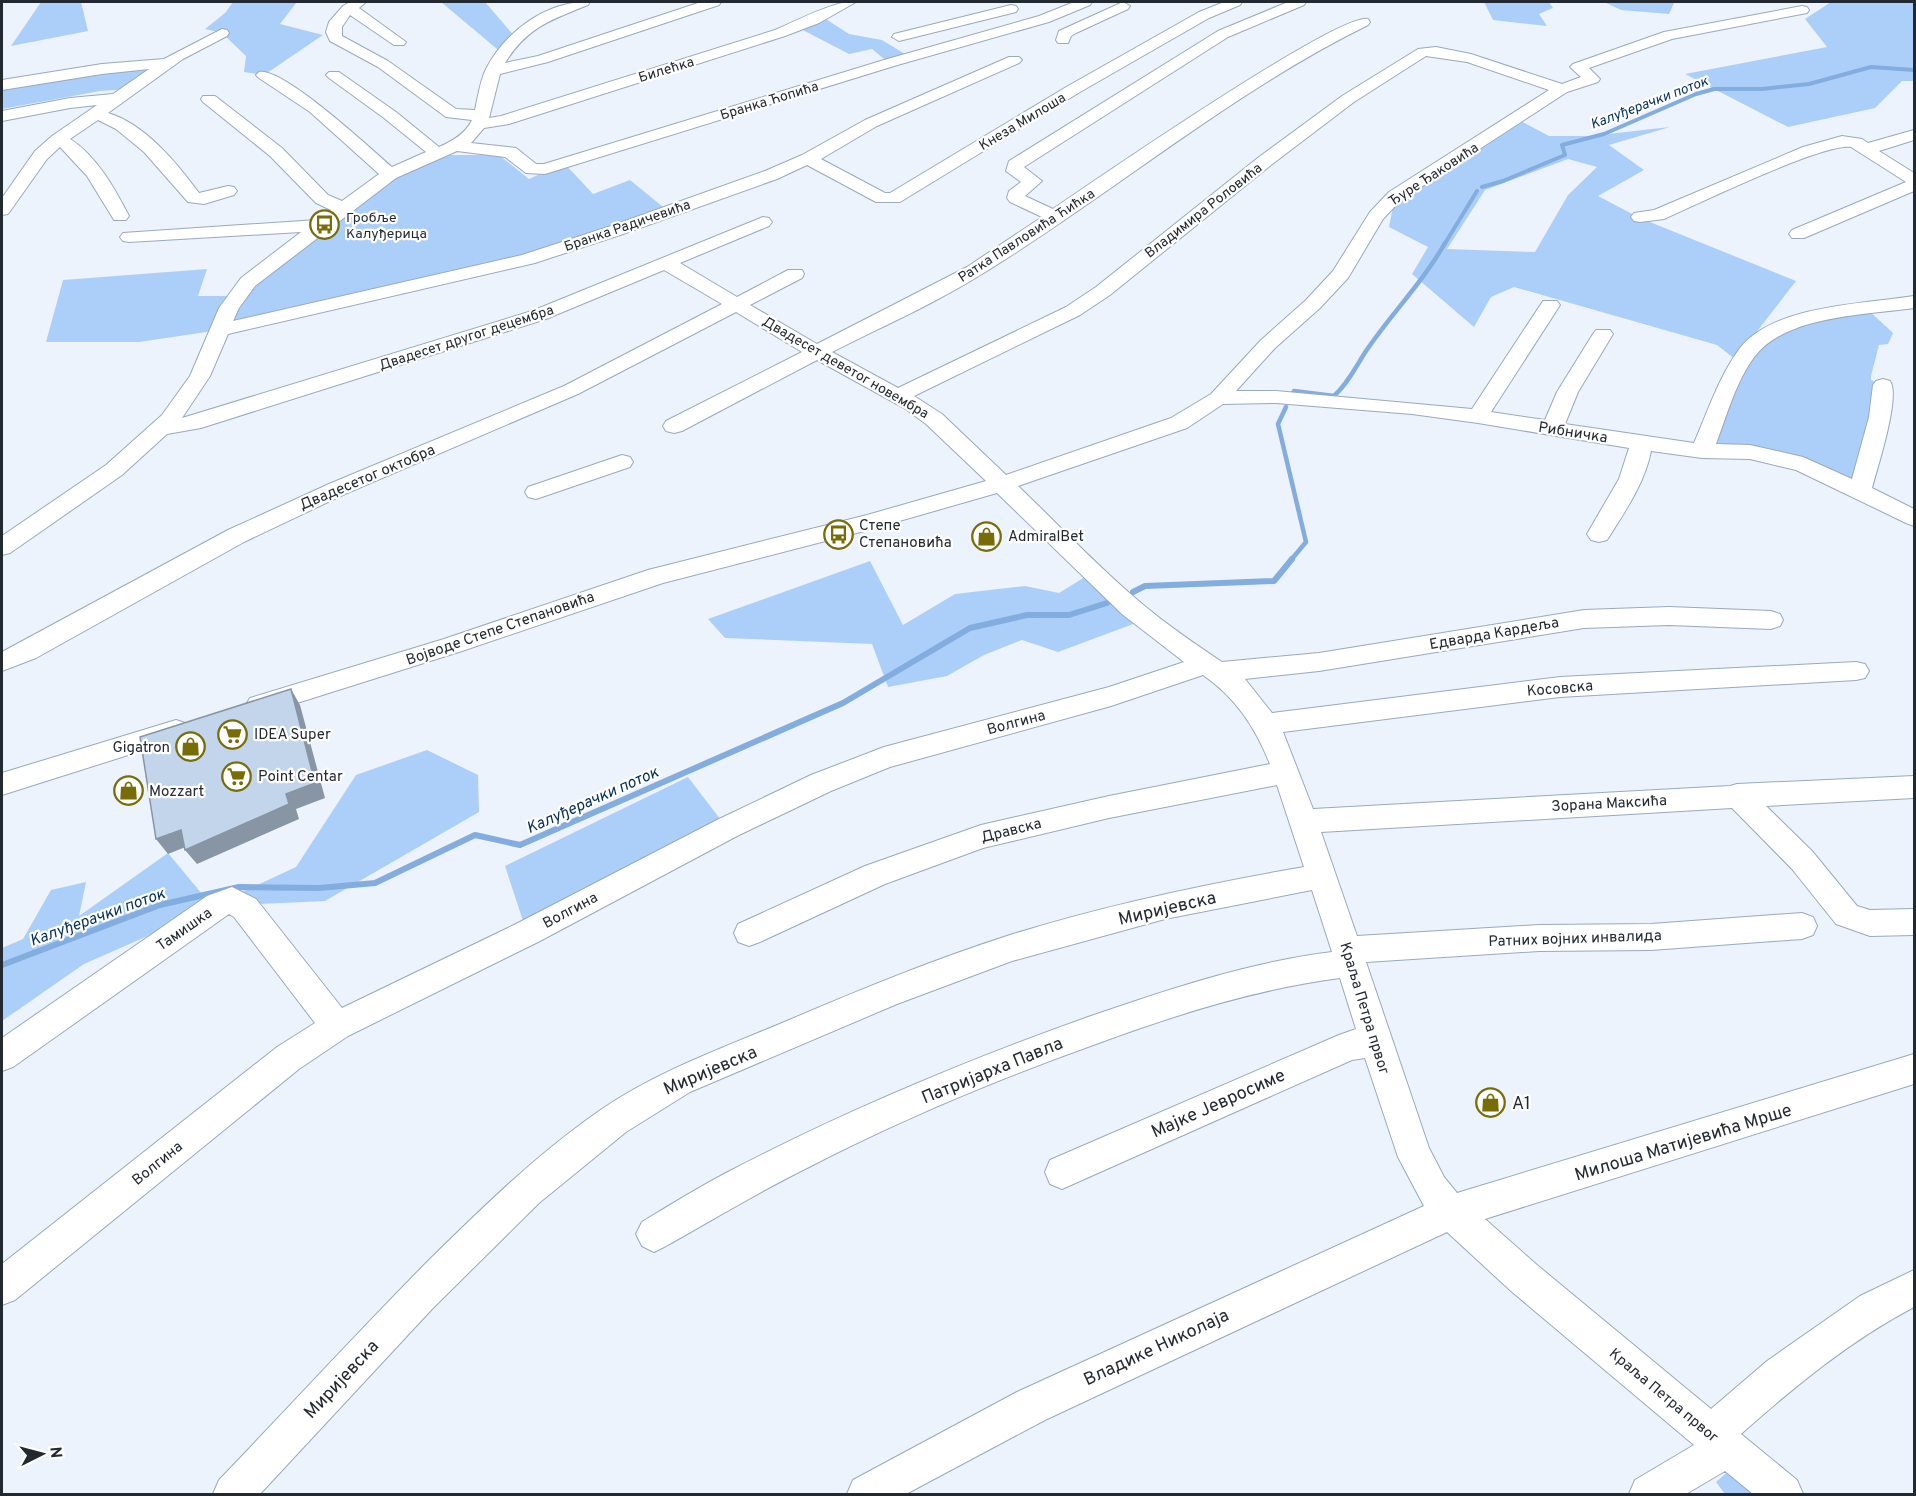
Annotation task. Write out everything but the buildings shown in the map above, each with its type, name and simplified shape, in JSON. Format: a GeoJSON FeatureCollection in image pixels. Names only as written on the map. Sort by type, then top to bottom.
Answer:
{"type":"FeatureCollection","features":[{"type":"Feature","properties":{"kind":"street"},"geometry":{"type":"LineString","coordinates":[[532,2],[547,15]]}},
{"type":"Feature","properties":{"kind":"street"},"geometry":{"type":"LineString","coordinates":[[3,544],[105,477],[162,428],[200,376],[229,308],[248,282],[390,174],[455,146],[468,137],[480,120],[497,61],[516,38],[528,26],[547,15],[583,2]]}},
{"type":"Feature","properties":{"kind":"street"},"geometry":{"type":"LineString","coordinates":[[493,71],[543,59],[714,2]]}},
{"type":"Feature","properties":{"kind":"street","name":"Билећка"},"geometry":{"type":"LineString","coordinates":[[353,4],[334,28],[335,38],[383,64],[452,114],[480,120],[503,121],[718,53],[808,22],[849,2]]}},
{"type":"Feature","properties":{"kind":"street","name":"Бранка Ћопића"},"geometry":{"type":"LineString","coordinates":[[455,146],[510,152],[532,169],[545,169],[1085,2]]}},
{"type":"Feature","properties":{"kind":"street","name":"Кнеза Милоша"},"geometry":{"type":"LineString","coordinates":[[808,159],[882,198],[894,198],[1074,88],[1204,15],[1235,2]]}},
{"type":"Feature","properties":{"kind":"street"},"geometry":{"type":"LineString","coordinates":[[1056,217],[1014,196],[1032,181],[1015,171],[1013,167],[1047,143],[1223,34],[1299,2]]}},
{"type":"Feature","properties":{"kind":"street"},"geometry":{"type":"LineString","coordinates":[[353,4],[358,13],[399,42]]}},
{"type":"Feature","properties":{"kind":"street"},"geometry":{"type":"LineString","coordinates":[[899,37],[1026,5]]}},
{"type":"Feature","properties":{"kind":"street"},"geometry":{"type":"LineString","coordinates":[[1047,13],[1067,35],[1123,6]]}},
{"type":"Feature","properties":{"kind":"street","name":"Ђуре Ђаковића"},"geometry":{"type":"LineString","coordinates":[[1002,484],[1179,423],[1218,398],[1268,344],[1313,304],[1341,274],[1376,216],[1395,196],[1561,89],[1592,79],[1578,67],[1654,40],[1802,10]]}},
{"type":"Feature","properties":{"kind":"street","name":"Ратка Павловића Ћићка"},"geometry":{"type":"LineString","coordinates":[[674,426],[974,272],[1170,138],[1310,48],[1363,22]]}},
{"type":"Feature","properties":{"kind":"street"},"geometry":{"type":"LineString","coordinates":[[2,210],[41,155],[58,140],[168,63],[222,33]]}},
{"type":"Feature","properties":{"kind":"street","name":"Владимира Роловића"},"geometry":{"type":"LineString","coordinates":[[898,396],[1073,311],[1102,291],[1265,161],[1348,99],[1423,52],[1443,51],[1508,69],[1561,89]]}},
{"type":"Feature","properties":{"kind":"street"},"geometry":{"type":"LineString","coordinates":[[1140,52],[1175,63]]}},
{"type":"Feature","properties":{"kind":"street","name":"Бранка Радичевића"},"geometry":{"type":"LineString","coordinates":[[220,330],[528,259],[617,230],[771,176],[808,159],[871,123],[1014,60]]}},
{"type":"Feature","properties":{"kind":"street"},"geometry":{"type":"LineString","coordinates":[[2,86],[102,69],[168,63]]}},
{"type":"Feature","properties":{"kind":"street"},"geometry":{"type":"LineString","coordinates":[[264,75],[316,110],[390,174]]}},
{"type":"Feature","properties":{"kind":"street"},"geometry":{"type":"LineString","coordinates":[[334,75],[390,115],[438,154]]}},
{"type":"Feature","properties":{"kind":"street"},"geometry":{"type":"LineString","coordinates":[[2,116],[70,103],[115,99]]}},
{"type":"Feature","properties":{"kind":"street"},"geometry":{"type":"LineString","coordinates":[[209,99],[276,152],[322,198],[344,209]]}},
{"type":"Feature","properties":{"kind":"street"},"geometry":{"type":"LineString","coordinates":[[95,114],[117,123],[166,162],[195,198],[204,199],[228,192]]}},
{"type":"Feature","properties":{"kind":"street"},"geometry":{"type":"LineString","coordinates":[[1867,149],[1914,135]]}},
{"type":"Feature","properties":{"kind":"street"},"geometry":{"type":"LineString","coordinates":[[58,140],[69,144],[77,153],[108,194],[120,216]]}},
{"type":"Feature","properties":{"kind":"street"},"geometry":{"type":"LineString","coordinates":[[1649,216],[1809,151],[1848,141],[1867,149],[1914,180]]}},
{"type":"Feature","properties":{"kind":"street"},"geometry":{"type":"LineString","coordinates":[[1798,234],[1914,185]]}},
{"type":"Feature","properties":{"kind":"street","name":"Двадесет другог децембра"},"geometry":{"type":"LineString","coordinates":[[162,428],[193,423],[505,327],[763,222]]}},
{"type":"Feature","properties":{"kind":"street"},"geometry":{"type":"LineString","coordinates":[[129,237],[321,225]]}},
{"type":"Feature","properties":{"kind":"street","name":"Двадесет деветог новембра"},"geometry":{"type":"LineString","coordinates":[[666,263],[818,353],[898,396],[939,424],[1002,484]]}},
{"type":"Feature","properties":{"kind":"street","name":"Двадесет деветог новембра"},"geometry":{"type":"LineString","coordinates":[[738,304],[795,274]]}},
{"type":"Feature","properties":{"kind":"street"},"geometry":{"type":"LineString","coordinates":[[1702,451],[1740,363],[1750,348],[1761,340],[1782,328],[1821,315],[1914,302]]}},
{"type":"Feature","properties":{"kind":"street","name":"Двадесетог октобра"},"geometry":{"type":"LineString","coordinates":[[2,662],[27,651],[261,523],[571,390],[738,304]]}},
{"type":"Feature","properties":{"kind":"street"},"geometry":{"type":"LineString","coordinates":[[1478,416],[1550,305]]}},
{"type":"Feature","properties":{"kind":"street"},"geometry":{"type":"LineString","coordinates":[[1553,429],[1562,400],[1603,334]]}},
{"type":"Feature","properties":{"kind":"street"},"geometry":{"type":"LineString","coordinates":[[1860,491],[1880,417],[1883,385]]}},
{"type":"Feature","properties":{"kind":"street","name":"Рибничка"},"geometry":{"type":"LineString","coordinates":[[1218,398],[1276,397],[1478,416],[1641,443],[1702,451],[1750,452],[1803,464],[1914,518]]}},
{"type":"Feature","properties":{"kind":"street"},"geometry":{"type":"LineString","coordinates":[[1599,534],[1629,480],[1640,454],[1641,443]]}},
{"type":"Feature","properties":{"kind":"street"},"geometry":{"type":"LineString","coordinates":[[536,492],[622,462]]}},
{"type":"Feature","properties":{"kind":"street","name":"Краља Петра првог"},"geometry":{"type":"LineString","coordinates":[[1002,484],[1144,620],[1212,667],[1245,695],[1266,724],[1287,772],[1304,821],[1415,1157],[1432,1189],[1451,1212],[1524,1278],[1783,1494]]}},
{"type":"Feature","properties":{"kind":"street","name":"Војводе Степе Степановића"},"geometry":{"type":"LineString","coordinates":[[239,711],[453,645],[684,568],[868,522],[1002,484]]}},
{"type":"Feature","properties":{"kind":"street","name":"Едварда Кардеља"},"geometry":{"type":"LineString","coordinates":[[1212,667],[1319,662],[1593,618],[1669,616],[1771,620]]}},
{"type":"Feature","properties":{"kind":"street","name":"Волгина"},"geometry":{"type":"LineString","coordinates":[[2,1287],[288,1058],[337,1026],[527,933],[727,828],[821,783],[884,758],[1111,696],[1191,670],[1212,667]]}},
{"type":"Feature","properties":{"kind":"street","name":"Косовска"},"geometry":{"type":"LineString","coordinates":[[1266,724],[1560,687],[1856,671]]}},
{"type":"Feature","properties":{"kind":"street"},"geometry":{"type":"LineString","coordinates":[[2,784],[196,724]]}},
{"type":"Feature","properties":{"kind":"street","name":"Дравска"},"geometry":{"type":"LineString","coordinates":[[749,933],[874,875],[981,837],[1109,807],[1287,772]]}},
{"type":"Feature","properties":{"kind":"street","name":"Зорана Максића"},"geometry":{"type":"LineString","coordinates":[[1304,821],[1737,795],[1914,787]]}},
{"type":"Feature","properties":{"kind":"street"},"geometry":{"type":"LineString","coordinates":[[1737,795],[1802,860],[1847,915],[1870,923],[1914,922]]}},
{"type":"Feature","properties":{"kind":"street","name":"Миријевска"},"geometry":{"type":"LineString","coordinates":[[233,1494],[389,1326],[495,1218],[572,1151],[656,1093],[678,1081],[867,1003],[1011,948],[1098,923],[1322,876]]}},
{"type":"Feature","properties":{"kind":"street","name":"Тамишка"},"geometry":{"type":"LineString","coordinates":[[2,1056],[217,905],[232,900],[245,908],[337,1026]]}},
{"type":"Feature","properties":{"kind":"street","name":"Ратних војних инвалида"},"geometry":{"type":"LineString","coordinates":[[1349,956],[1539,938],[1651,937],[1802,926]]}},
{"type":"Feature","properties":{"kind":"street","name":"Патријарха Павла"},"geometry":{"type":"LineString","coordinates":[[654,1234],[751,1178],[827,1140],[1012,1059],[1221,988],[1316,967],[1349,956]]}},
{"type":"Feature","properties":{"kind":"street","name":"Мајке Јевросиме"},"geometry":{"type":"LineString","coordinates":[[1062,1173],[1350,1045],[1376,1042]]}},
{"type":"Feature","properties":{"kind":"street","name":"Милоша Матијевића Мрше"},"geometry":{"type":"LineString","coordinates":[[1451,1212],[1914,1069]]}},
{"type":"Feature","properties":{"kind":"street","name":"Владике Николаја"},"geometry":{"type":"LineString","coordinates":[[867,1494],[1031,1406],[1323,1269],[1451,1212]]}},
{"type":"Feature","properties":{"kind":"street"},"geometry":{"type":"LineString","coordinates":[[1648,1494],[1719,1442],[1780,1374],[1873,1310],[1914,1288]]}},
{"type":"Feature","properties":{"kind":"shaded area"},"geometry":{"type":"Polygon","coordinates":[[[41,2],[81,2],[88,31],[11,46],[41,2]]]}},
{"type":"Feature","properties":{"kind":"shaded area"},"geometry":{"type":"Polygon","coordinates":[[[233,2],[297,2],[280,24],[323,35],[264,75],[244,72],[246,56],[222,33],[205,29],[225,13],[233,2]]]}},
{"type":"Feature","properties":{"kind":"shaded area"},"geometry":{"type":"Polygon","coordinates":[[[441,2],[485,2],[516,38],[503,54],[441,2]]]}},
{"type":"Feature","properties":{"kind":"shaded area"},"geometry":{"type":"Polygon","coordinates":[[[1484,2],[1549,2],[1553,8],[1539,14],[1547,26],[1493,20],[1484,2]]]}},
{"type":"Feature","properties":{"kind":"shaded area"},"geometry":{"type":"Polygon","coordinates":[[[1604,2],[1674,3],[1669,14],[1621,10],[1604,2]]]}},
{"type":"Feature","properties":{"kind":"shaded area"},"geometry":{"type":"Polygon","coordinates":[[[1831,2],[1914,2],[1914,81],[1902,81],[1875,108],[1788,127],[1685,74],[1827,47],[1805,19],[1831,2]]]}},
{"type":"Feature","properties":{"kind":"shaded area"},"geometry":{"type":"Polygon","coordinates":[[[821,16],[849,34],[882,40],[910,57],[889,63],[872,49],[849,54],[797,27],[821,16]]]}},
{"type":"Feature","properties":{"kind":"shaded area"},"geometry":{"type":"Polygon","coordinates":[[[168,63],[130,89],[100,91],[2,109],[2,88],[74,73],[168,63]]]}},
{"type":"Feature","properties":{"kind":"shaded area"},"geometry":{"type":"Polygon","coordinates":[[[1517,119],[1549,136],[1590,136],[1670,127],[1609,145],[1644,170],[1598,196],[1640,218],[1796,281],[1748,343],[1782,329],[1867,309],[1893,333],[1888,344],[1879,345],[1871,376],[1871,380],[1878,383],[1857,482],[1803,464],[1702,451],[1740,363],[1717,345],[1514,287],[1491,297],[1474,327],[1412,274],[1428,247],[1389,227],[1395,196],[1517,119]],[[1568,159],[1485,190],[1447,249],[1535,252],[1568,195],[1597,167],[1568,159]]]}},
{"type":"Feature","properties":{"kind":"shaded area"},"geometry":{"type":"Polygon","coordinates":[[[451,155],[499,155],[529,179],[564,163],[593,194],[630,180],[668,211],[589,239],[231,325],[239,300],[267,270],[398,174],[451,155]]]}},
{"type":"Feature","properties":{"kind":"shaded area"},"geometry":{"type":"Polygon","coordinates":[[[207,269],[198,296],[237,296],[220,330],[139,342],[46,342],[63,280],[207,269]]]}},
{"type":"Feature","properties":{"kind":"shaded area"},"geometry":{"type":"Polygon","coordinates":[[[870,561],[903,625],[955,594],[1025,586],[1059,593],[1093,572],[1144,620],[1058,652],[1022,640],[984,655],[947,676],[888,687],[872,644],[725,638],[708,619],[870,561]]]}},
{"type":"Feature","properties":{"kind":"shaded area"},"geometry":{"type":"Polygon","coordinates":[[[427,750],[478,775],[479,812],[325,901],[216,906],[84,964],[2,1021],[2,948],[23,939],[51,890],[86,882],[79,916],[168,853],[212,906],[296,867],[356,775],[427,750]]]}},
{"type":"Feature","properties":{"kind":"shaded area"},"geometry":{"type":"Polygon","coordinates":[[[688,777],[727,828],[527,933],[505,866],[688,777]]]}},
{"type":"Feature","properties":{"kind":"shaded area"},"geometry":{"type":"Polygon","coordinates":[[[1731,1469],[1760,1494],[1725,1494],[1716,1482],[1731,1469]]]}},
{"type":"Feature","properties":{"kind":"waterway","name":"Калуђерачки поток"},"geometry":{"type":"LineString","coordinates":[[1482,187],[1503,181],[1565,155],[1562,145],[1604,134],[1696,94],[1714,89],[1762,89],[1809,84],[1871,67],[1914,70]]}},
{"type":"Feature","properties":{"kind":"waterway","name":"Калуђерачки поток"},"geometry":{"type":"LineString","coordinates":[[1444,245],[1477,191]]}},
{"type":"Feature","properties":{"kind":"waterway","name":"Калуђерачки поток"},"geometry":{"type":"LineString","coordinates":[[1293,393],[1294,391],[1334,396],[1427,271],[1445,243]]}},
{"type":"Feature","properties":{"kind":"waterway","name":"Калуђерачки поток"},"geometry":{"type":"LineString","coordinates":[[1286,407],[1278,424],[1306,542],[1291,560]]}},
{"type":"Feature","properties":{"kind":"waterway","name":"Калуђерачки поток"},"geometry":{"type":"LineString","coordinates":[[1133,592],[1145,586],[1274,581],[1292,559]]}},
{"type":"Feature","properties":{"kind":"waterway","name":"Калуђерачки поток"},"geometry":{"type":"LineString","coordinates":[[2,965],[160,905],[239,887],[319,888],[375,883],[475,835],[520,845],[843,703],[970,628],[1027,615],[1069,615],[1107,603]]}},
{"type":"Feature","properties":{"kind":"place","name":"Гробље Калуђерица"},"geometry":{"type":"Point","coordinates":[325,225]}},
{"type":"Feature","properties":{"kind":"place","name":"Степе Степановића"},"geometry":{"type":"Point","coordinates":[838,534]}},
{"type":"Feature","properties":{"kind":"place","name":"AdmiralBet"},"geometry":{"type":"Point","coordinates":[987,536]}},
{"type":"Feature","properties":{"kind":"place","name":"IDEA Super"},"geometry":{"type":"Point","coordinates":[233,734]}},
{"type":"Feature","properties":{"kind":"place","name":"Gigatron"},"geometry":{"type":"Point","coordinates":[191,747]}},
{"type":"Feature","properties":{"kind":"place","name":"Point Centar"},"geometry":{"type":"Point","coordinates":[237,776]}},
{"type":"Feature","properties":{"kind":"place","name":"Mozzart"},"geometry":{"type":"Point","coordinates":[128,791]}},
{"type":"Feature","properties":{"kind":"place","name":"A1"},"geometry":{"type":"Point","coordinates":[1491,1103]}}]}
